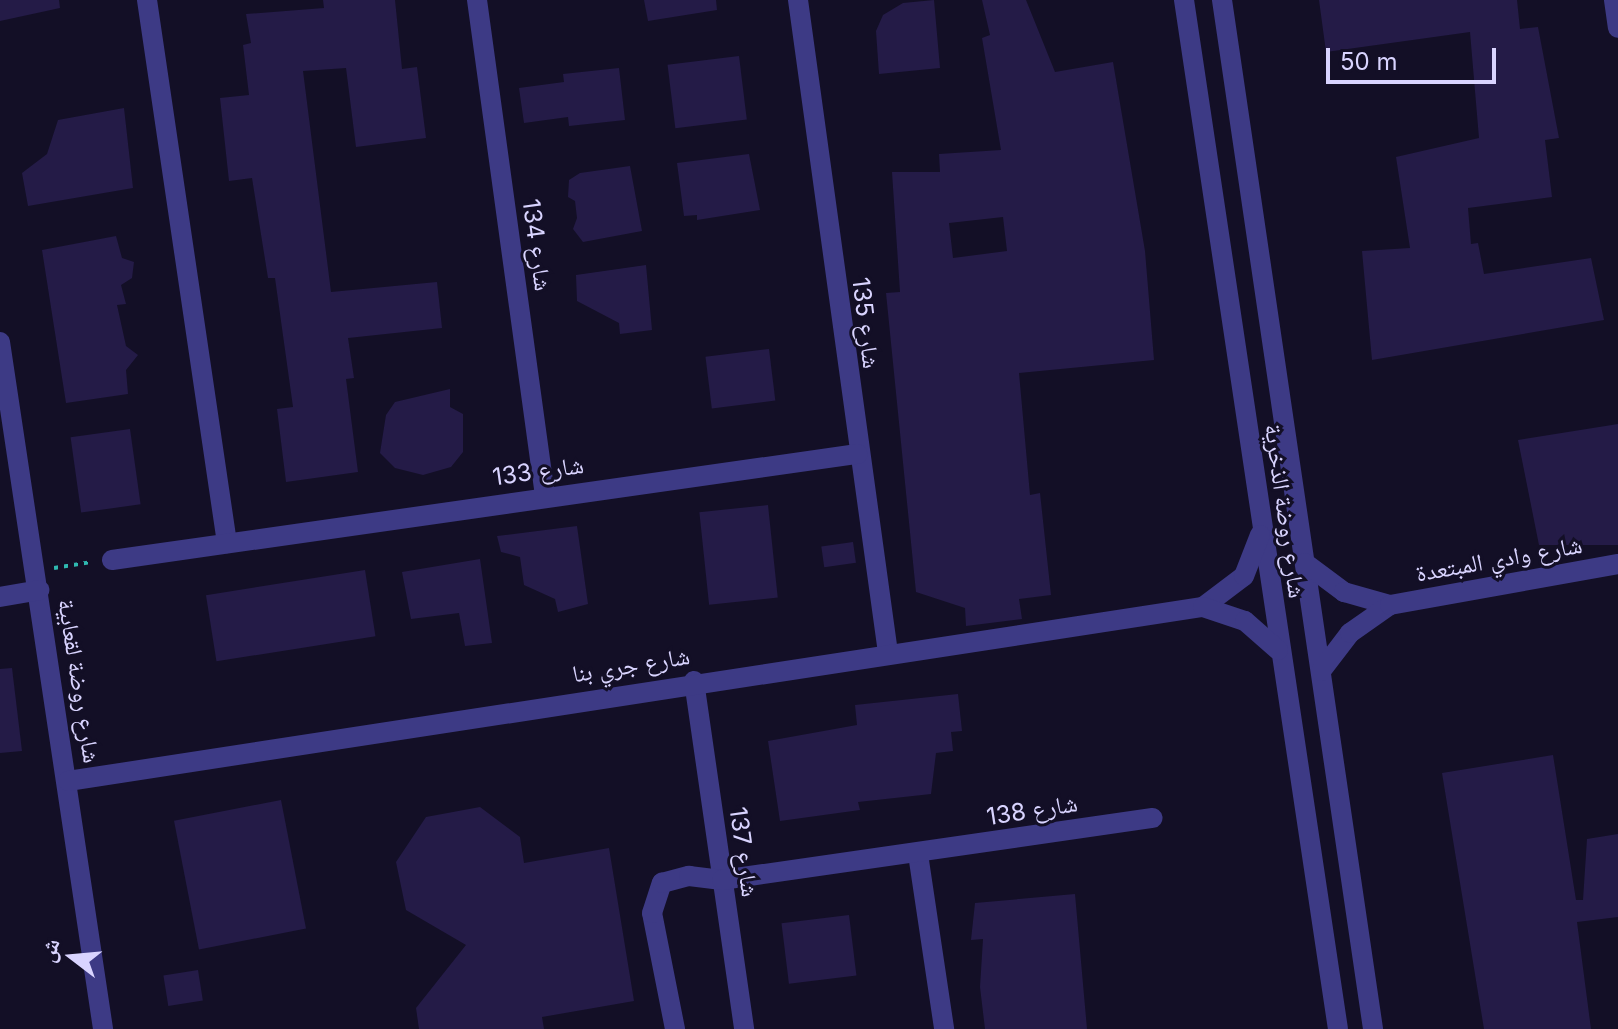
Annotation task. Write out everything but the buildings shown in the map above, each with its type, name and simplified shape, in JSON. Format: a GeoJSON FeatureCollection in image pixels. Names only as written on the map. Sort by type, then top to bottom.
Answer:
{"type":"FeatureCollection","features":[{"type":"Feature","properties":{"kind":"street"},"geometry":{"type":"LineString","coordinates":[[147,0],[227,543]]}},
{"type":"Feature","properties":{"kind":"street","name":"شارع 134"},"geometry":{"type":"LineString","coordinates":[[477,0],[545,496]]}},
{"type":"Feature","properties":{"kind":"street","name":"شارع 135"},"geometry":{"type":"LineString","coordinates":[[798,0],[857,454],[888,653]]}},
{"type":"Feature","properties":{"kind":"street","name":"شارع روضة الذخرية"},"geometry":{"type":"LineString","coordinates":[[1184,0],[1278,650],[1338,1029]]}},
{"type":"Feature","properties":{"kind":"street","name":"شارع روضة الذخرية"},"geometry":{"type":"LineString","coordinates":[[1222,0],[1373,1029]]}},
{"type":"Feature","properties":{"kind":"street"},"geometry":{"type":"LineString","coordinates":[[1614,0],[1618,28]]}},
{"type":"Feature","properties":{"kind":"street","name":"شارع روضة لقعابية"},"geometry":{"type":"LineString","coordinates":[[0,342],[103,1029]]}},
{"type":"Feature","properties":{"kind":"street","name":"شارع 133"},"geometry":{"type":"LineString","coordinates":[[112,560],[857,454]]}},
{"type":"Feature","properties":{"kind":"street","name":"شارع جري بنا"},"geometry":{"type":"LineString","coordinates":[[1203,607],[1244,576],[1262,528]]}},
{"type":"Feature","properties":{"kind":"street","name":"شارع وادي المبتعدة"},"geometry":{"type":"LineString","coordinates":[[1305,563],[1344,592],[1390,605]]}},
{"type":"Feature","properties":{"kind":"street","name":"شارع وادي المبتعدة"},"geometry":{"type":"LineString","coordinates":[[1321,671],[1350,633],[1390,605],[1618,564]]}},
{"type":"Feature","properties":{"kind":"street"},"geometry":{"type":"LineString","coordinates":[[0,597],[37,580]]}},
{"type":"Feature","properties":{"kind":"street","name":"شارع جري بنا"},"geometry":{"type":"LineString","coordinates":[[68,781],[694,681],[1203,607],[1245,621],[1278,650]]}},
{"type":"Feature","properties":{"kind":"street","name":"شارع 137"},"geometry":{"type":"LineString","coordinates":[[694,681],[744,1029]]}},
{"type":"Feature","properties":{"kind":"street","name":"شارع 138"},"geometry":{"type":"LineString","coordinates":[[675,1029],[652,913],[655,896],[662,883],[675,877],[722,880],[1153,818]]}},
{"type":"Feature","properties":{"kind":"street"},"geometry":{"type":"LineString","coordinates":[[918,854],[944,1029]]}},
{"type":"Feature","properties":{"kind":"path"},"geometry":{"type":"LineString","coordinates":[[37,580],[112,560]]}}]}
